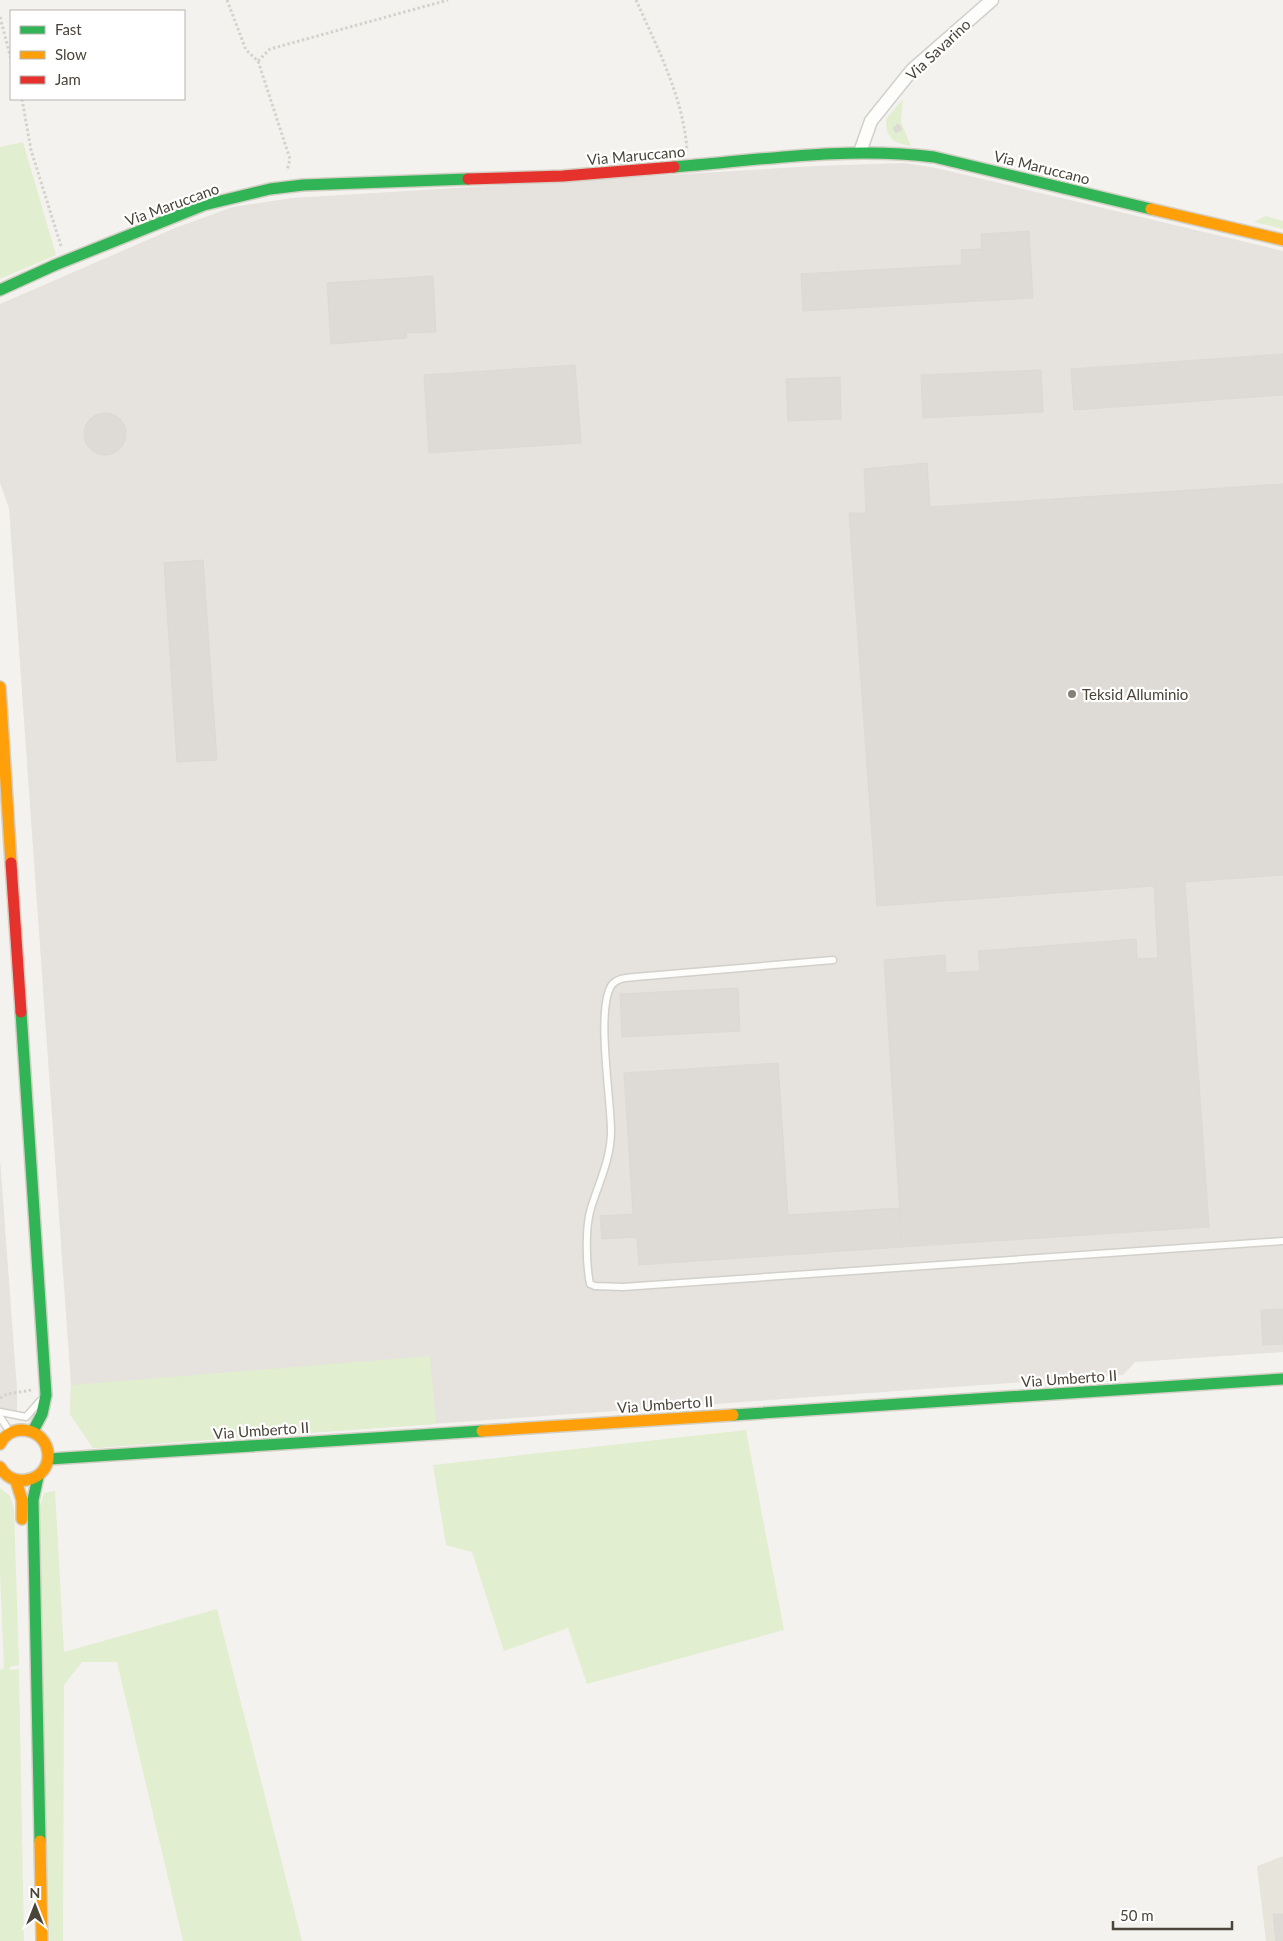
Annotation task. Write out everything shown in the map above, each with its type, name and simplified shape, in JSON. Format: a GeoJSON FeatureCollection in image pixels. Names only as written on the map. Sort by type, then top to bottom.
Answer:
{"type":"FeatureCollection","features":[{"type":"Feature","properties":{"kind":"street","name":"Via Savarino"},"geometry":{"type":"LineString","coordinates":[[860,152],[871,121],[912,70],[992,0]]}},
{"type":"Feature","properties":{"kind":"street","name":"Via Maruccano"},"geometry":{"type":"LineString","coordinates":[[0,290],[66,260],[204,205],[270,189],[303,186],[563,176],[860,152],[903,153],[934,157],[1283,240]]}},
{"type":"Feature","properties":{"kind":"street"},"geometry":{"type":"LineString","coordinates":[[0,687],[46,1395],[42,1414],[33,1431]]}},
{"type":"Feature","properties":{"kind":"street","name":"Via Umberto II"},"geometry":{"type":"LineString","coordinates":[[49,1459],[1283,1379]]}},
{"type":"Feature","properties":{"kind":"street"},"geometry":{"type":"LineString","coordinates":[[0,1444],[10,1433],[21,1430],[33,1431],[42,1438],[48,1448],[49,1459],[45,1469],[38,1477],[28,1481],[16,1481],[8,1477],[0,1467]]}},
{"type":"Feature","properties":{"kind":"street"},"geometry":{"type":"LineString","coordinates":[[38,1477],[33,1500],[42,1941]]}},
{"type":"Feature","properties":{"kind":"street"},"geometry":{"type":"LineString","coordinates":[[16,1481],[22,1500],[31,1941]]}},
{"type":"Feature","properties":{"kind":"lane"},"geometry":{"type":"LineString","coordinates":[[833,960],[620,978],[611,985],[604,1023],[611,1130],[610,1153],[591,1209],[588,1233],[590,1284],[623,1287],[1283,1241]]}},
{"type":"Feature","properties":{"kind":"lane"},"geometry":{"type":"LineString","coordinates":[[0,1412],[26,1417],[46,1395]]}},
{"type":"Feature","properties":{"kind":"lane"},"geometry":{"type":"LineString","coordinates":[[0,1417],[10,1433]]}},
{"type":"Feature","properties":{"kind":"path"},"geometry":{"type":"LineString","coordinates":[[227,0],[246,50],[258,61],[290,159],[286,176],[270,189]]}},
{"type":"Feature","properties":{"kind":"path"},"geometry":{"type":"LineString","coordinates":[[258,61],[270,49],[448,0]]}},
{"type":"Feature","properties":{"kind":"path"},"geometry":{"type":"LineString","coordinates":[[636,0],[670,80],[686,131],[688,166]]}},
{"type":"Feature","properties":{"kind":"path"},"geometry":{"type":"LineString","coordinates":[[0,17],[10,55]]}},
{"type":"Feature","properties":{"kind":"path"},"geometry":{"type":"LineString","coordinates":[[22,100],[31,150],[66,260]]}},
{"type":"Feature","properties":{"kind":"shaded area"},"geometry":{"type":"Polygon","coordinates":[[[905,163],[936,168],[1283,251],[1283,1352],[1135,1362],[1123,1375],[93,1448],[70,1414],[71,1385],[9,508],[0,483],[0,304],[175,228],[233,207],[292,198],[816,166],[905,163]]]}},
{"type":"Feature","properties":{"kind":"shaded area"},"geometry":{"type":"Polygon","coordinates":[[[0,1159],[17,1411],[0,1420],[0,1159]]]}},
{"type":"Feature","properties":{"kind":"shaded area"},"geometry":{"type":"Polygon","coordinates":[[[1283,1856],[1283,1941],[1266,1941],[1257,1866],[1283,1856]]]}},
{"type":"Feature","properties":{"kind":"green space"},"geometry":{"type":"Polygon","coordinates":[[[903,99],[901,122],[911,146],[892,139],[886,126],[886,119],[903,99]]]}},
{"type":"Feature","properties":{"kind":"green space"},"geometry":{"type":"Polygon","coordinates":[[[23,142],[56,255],[0,279],[0,147],[23,142]]]}},
{"type":"Feature","properties":{"kind":"green space"},"geometry":{"type":"Polygon","coordinates":[[[1266,216],[1283,221],[1283,229],[1254,222],[1266,216]]]}},
{"type":"Feature","properties":{"kind":"green space"},"geometry":{"type":"Polygon","coordinates":[[[430,1356],[436,1424],[93,1448],[70,1414],[71,1385],[430,1356]]]}},
{"type":"Feature","properties":{"kind":"green space"},"geometry":{"type":"Polygon","coordinates":[[[746,1430],[784,1630],[587,1684],[568,1628],[504,1651],[472,1552],[446,1545],[433,1465],[746,1430]]]}},
{"type":"Feature","properties":{"kind":"green space"},"geometry":{"type":"Polygon","coordinates":[[[0,1488],[10,1496],[14,1509],[19,1665],[10,1667],[10,1670],[19,1669],[24,1941],[0,1941],[0,1670],[4,1668],[0,1574],[0,1488]]]}},
{"type":"Feature","properties":{"kind":"green space"},"geometry":{"type":"Polygon","coordinates":[[[55,1491],[64,1652],[217,1609],[302,1941],[183,1941],[117,1662],[82,1662],[64,1685],[63,1941],[49,1941],[39,1509],[44,1493],[55,1491]]]}},
{"type":"Feature","properties":{"kind":"building"},"geometry":{"type":"Polygon","coordinates":[[[898,124],[902,129],[896,133],[893,128],[898,124]]]}},
{"type":"Feature","properties":{"kind":"building"},"geometry":{"type":"Polygon","coordinates":[[[1029,231],[1033,298],[803,311],[801,274],[962,265],[961,250],[982,249],[981,234],[1029,231]]]}},
{"type":"Feature","properties":{"kind":"building"},"geometry":{"type":"Polygon","coordinates":[[[433,276],[436,332],[406,333],[407,338],[331,344],[327,283],[433,276]]]}},
{"type":"Feature","properties":{"kind":"building"},"geometry":{"type":"Polygon","coordinates":[[[1283,354],[1283,395],[1074,410],[1071,369],[1283,354]]]}},
{"type":"Feature","properties":{"kind":"building"},"geometry":{"type":"Polygon","coordinates":[[[575,365],[581,443],[429,453],[424,375],[575,365]]]}},
{"type":"Feature","properties":{"kind":"building"},"geometry":{"type":"Polygon","coordinates":[[[1041,370],[1043,412],[923,418],[921,375],[1041,370]]]}},
{"type":"Feature","properties":{"kind":"building"},"geometry":{"type":"Polygon","coordinates":[[[840,377],[841,419],[788,421],[786,379],[840,377]]]}},
{"type":"Feature","properties":{"kind":"building"},"geometry":{"type":"Polygon","coordinates":[[[109,413],[117,416],[123,422],[126,434],[123,446],[117,452],[101,455],[93,452],[87,446],[84,430],[87,422],[93,416],[109,413]]]}},
{"type":"Feature","properties":{"kind":"building","name":"Teksid Alluminio"},"geometry":{"type":"Polygon","coordinates":[[[927,463],[930,507],[1283,484],[1283,875],[1185,882],[1209,1227],[902,1247],[884,960],[945,955],[946,973],[980,971],[978,951],[1136,939],[1137,959],[1158,958],[1154,886],[877,906],[849,513],[866,513],[864,469],[927,463]]]}},
{"type":"Feature","properties":{"kind":"building"},"geometry":{"type":"Polygon","coordinates":[[[203,560],[217,760],[177,762],[164,563],[203,560]]]}},
{"type":"Feature","properties":{"kind":"building"},"geometry":{"type":"Polygon","coordinates":[[[738,988],[740,1031],[622,1037],[620,994],[738,988]]]}},
{"type":"Feature","properties":{"kind":"building"},"geometry":{"type":"Polygon","coordinates":[[[778,1063],[788,1215],[900,1208],[902,1247],[639,1265],[637,1237],[602,1239],[600,1216],[633,1214],[624,1073],[778,1063]]]}},
{"type":"Feature","properties":{"kind":"building"},"geometry":{"type":"Polygon","coordinates":[[[1283,1309],[1283,1344],[1263,1345],[1261,1310],[1283,1309]]]}},
{"type":"Feature","properties":{"kind":"building"},"geometry":{"type":"Polygon","coordinates":[[[1273,1914],[1283,1914],[1283,1941],[1276,1941],[1273,1914]]]}},
{"type":"Feature","properties":{"kind":"traffic: fast"},"geometry":{"type":"LineString","coordinates":[[674,167],[837,153],[902,154],[934,157],[1151,209]]}},
{"type":"Feature","properties":{"kind":"traffic: fast"},"geometry":{"type":"LineString","coordinates":[[0,290],[55,265],[204,205],[270,189],[303,185],[468,179]]}},
{"type":"Feature","properties":{"kind":"traffic: fast"},"geometry":{"type":"LineString","coordinates":[[21,1012],[46,1395],[42,1414],[33,1431]]}},
{"type":"Feature","properties":{"kind":"traffic: fast"},"geometry":{"type":"LineString","coordinates":[[733,1415],[1283,1379]]}},
{"type":"Feature","properties":{"kind":"traffic: fast"},"geometry":{"type":"LineString","coordinates":[[49,1459],[482,1431]]}},
{"type":"Feature","properties":{"kind":"traffic: fast"},"geometry":{"type":"LineString","coordinates":[[38,1477],[33,1500],[40,1841]]}},
{"type":"Feature","properties":{"kind":"traffic: slow"},"geometry":{"type":"LineString","coordinates":[[1151,209],[1283,240]]}},
{"type":"Feature","properties":{"kind":"traffic: slow"},"geometry":{"type":"LineString","coordinates":[[0,687],[11,863]]}},
{"type":"Feature","properties":{"kind":"traffic: slow"},"geometry":{"type":"LineString","coordinates":[[482,1431],[733,1415]]}},
{"type":"Feature","properties":{"kind":"traffic: slow"},"geometry":{"type":"LineString","coordinates":[[0,1444],[4,1438],[15,1431],[33,1432],[46,1445],[48,1454],[43,1470],[36,1476],[26,1480],[11,1478],[0,1467]]}},
{"type":"Feature","properties":{"kind":"traffic: slow"},"geometry":{"type":"LineString","coordinates":[[16,1481],[22,1500],[22,1519]]}},
{"type":"Feature","properties":{"kind":"traffic: slow"},"geometry":{"type":"LineString","coordinates":[[40,1841],[42,1941]]}},
{"type":"Feature","properties":{"kind":"traffic: jam"},"geometry":{"type":"LineString","coordinates":[[468,179],[563,176],[674,167]]}},
{"type":"Feature","properties":{"kind":"traffic: jam"},"geometry":{"type":"LineString","coordinates":[[11,863],[21,1012]]}},
{"type":"Feature","properties":{"kind":"place","name":"Teksid Alluminio"},"geometry":{"type":"Point","coordinates":[1072,694]}}]}
